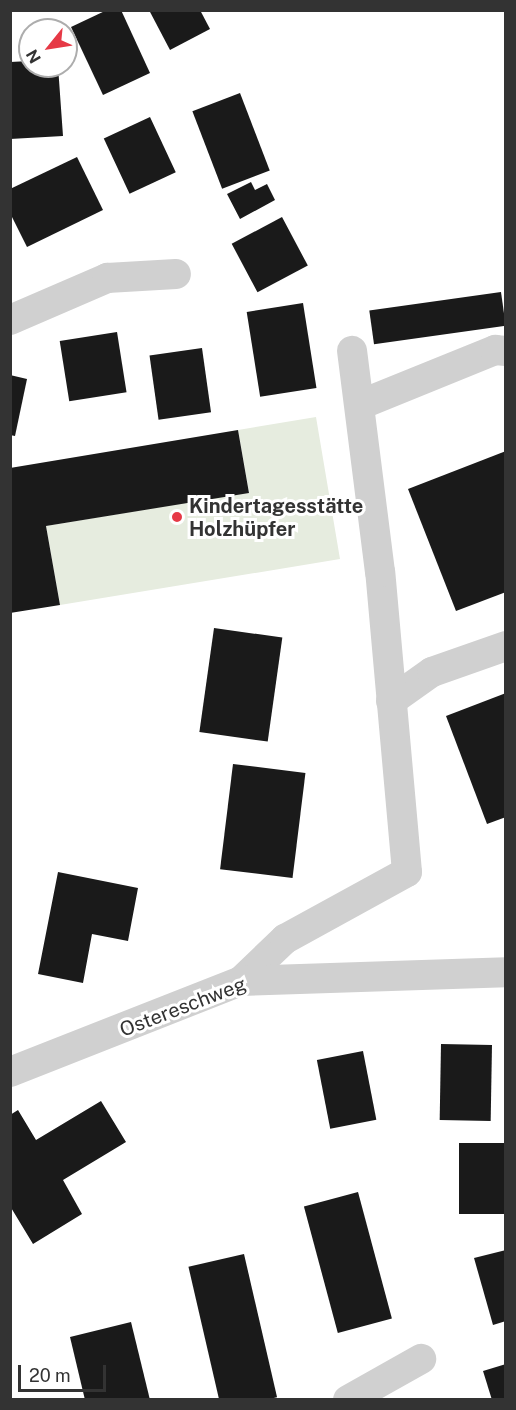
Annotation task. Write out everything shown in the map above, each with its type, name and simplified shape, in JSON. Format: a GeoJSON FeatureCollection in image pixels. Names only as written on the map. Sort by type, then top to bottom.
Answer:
{"type":"FeatureCollection","features":[{"type":"Feature","properties":{"kind":"street"},"geometry":{"type":"LineString","coordinates":[[10,320],[107,278],[176,274]]}},
{"type":"Feature","properties":{"kind":"street"},"geometry":{"type":"LineString","coordinates":[[362,404],[495,350],[506,351]]}},
{"type":"Feature","properties":{"kind":"street"},"geometry":{"type":"LineString","coordinates":[[241,981],[285,939],[407,872],[362,404],[352,351]]}},
{"type":"Feature","properties":{"kind":"street"},"geometry":{"type":"LineString","coordinates":[[391,701],[432,672],[506,646]]}},
{"type":"Feature","properties":{"kind":"street","name":"Ostereschweg"},"geometry":{"type":"LineString","coordinates":[[10,1072],[241,981],[506,972]]}},
{"type":"Feature","properties":{"kind":"street"},"geometry":{"type":"LineString","coordinates":[[348,1400],[421,1359]]}},
{"type":"Feature","properties":{"kind":"shaded area"},"geometry":{"type":"Polygon","coordinates":[[[316,417],[340,559],[60,605],[46,526],[249,492],[238,430],[316,417]]]}},
{"type":"Feature","properties":{"kind":"building"},"geometry":{"type":"Polygon","coordinates":[[[107,10],[121,10],[150,73],[103,95],[78,42],[78,24],[107,10]]]}},
{"type":"Feature","properties":{"kind":"building"},"geometry":{"type":"Polygon","coordinates":[[[149,10],[200,10],[210,29],[170,50],[149,10]]]}},
{"type":"Feature","properties":{"kind":"building"},"geometry":{"type":"Polygon","coordinates":[[[10,62],[18,62],[18,78],[59,78],[63,136],[10,139],[10,62]]]}},
{"type":"Feature","properties":{"kind":"building"},"geometry":{"type":"Polygon","coordinates":[[[240,93],[270,170],[222,189],[192,111],[240,93]]]}},
{"type":"Feature","properties":{"kind":"building"},"geometry":{"type":"Polygon","coordinates":[[[150,117],[176,172],[130,194],[104,139],[150,117]]]}},
{"type":"Feature","properties":{"kind":"building"},"geometry":{"type":"Polygon","coordinates":[[[77,157],[103,210],[27,247],[10,213],[10,189],[77,157]]]}},
{"type":"Feature","properties":{"kind":"building"},"geometry":{"type":"Polygon","coordinates":[[[251,182],[255,190],[267,184],[275,200],[240,219],[227,194],[251,182]]]}},
{"type":"Feature","properties":{"kind":"building"},"geometry":{"type":"Polygon","coordinates":[[[282,217],[308,266],[257,292],[232,244],[282,217]]]}},
{"type":"Feature","properties":{"kind":"building"},"geometry":{"type":"Polygon","coordinates":[[[501,292],[506,326],[374,344],[369,311],[501,292]]]}},
{"type":"Feature","properties":{"kind":"building"},"geometry":{"type":"Polygon","coordinates":[[[303,303],[316,388],[260,397],[247,312],[303,303]]]}},
{"type":"Feature","properties":{"kind":"building"},"geometry":{"type":"Polygon","coordinates":[[[117,332],[127,392],[69,401],[60,341],[117,332]]]}},
{"type":"Feature","properties":{"kind":"building"},"geometry":{"type":"Polygon","coordinates":[[[202,348],[211,412],[159,420],[150,355],[202,348]]]}},
{"type":"Feature","properties":{"kind":"building"},"geometry":{"type":"Polygon","coordinates":[[[10,375],[27,379],[15,436],[10,435],[10,375]]]}},
{"type":"Feature","properties":{"kind":"building"},"geometry":{"type":"Polygon","coordinates":[[[238,430],[249,493],[46,526],[60,605],[10,613],[10,468],[238,430]]]}},
{"type":"Feature","properties":{"kind":"building"},"geometry":{"type":"Polygon","coordinates":[[[506,451],[506,592],[456,611],[408,489],[506,451]]]}},
{"type":"Feature","properties":{"kind":"building"},"geometry":{"type":"Polygon","coordinates":[[[214,628],[282,638],[268,742],[199,732],[214,628]]]}},
{"type":"Feature","properties":{"kind":"building"},"geometry":{"type":"Polygon","coordinates":[[[506,693],[506,817],[487,824],[446,716],[506,693]]]}},
{"type":"Feature","properties":{"kind":"building"},"geometry":{"type":"Polygon","coordinates":[[[233,764],[305,773],[293,878],[220,869],[233,764]]]}},
{"type":"Feature","properties":{"kind":"building"},"geometry":{"type":"Polygon","coordinates":[[[58,872],[138,888],[128,941],[92,934],[83,983],[38,974],[58,872]]]}},
{"type":"Feature","properties":{"kind":"building"},"geometry":{"type":"Polygon","coordinates":[[[441,1044],[492,1045],[491,1121],[440,1120],[441,1044]]]}},
{"type":"Feature","properties":{"kind":"building"},"geometry":{"type":"Polygon","coordinates":[[[363,1051],[376,1120],[330,1129],[317,1060],[363,1051]]]}},
{"type":"Feature","properties":{"kind":"building"},"geometry":{"type":"Polygon","coordinates":[[[101,1101],[126,1142],[63,1180],[82,1214],[33,1244],[10,1206],[10,1115],[18,1110],[36,1140],[101,1101]]]}},
{"type":"Feature","properties":{"kind":"building"},"geometry":{"type":"Polygon","coordinates":[[[459,1143],[506,1143],[506,1214],[459,1214],[459,1143]]]}},
{"type":"Feature","properties":{"kind":"building"},"geometry":{"type":"Polygon","coordinates":[[[358,1192],[392,1319],[338,1333],[304,1206],[358,1192]]]}},
{"type":"Feature","properties":{"kind":"building"},"geometry":{"type":"Polygon","coordinates":[[[506,1250],[506,1321],[493,1325],[474,1258],[506,1250]]]}},
{"type":"Feature","properties":{"kind":"building"},"geometry":{"type":"Polygon","coordinates":[[[244,1254],[277,1397],[265,1400],[219,1400],[188,1267],[244,1254]]]}},
{"type":"Feature","properties":{"kind":"building"},"geometry":{"type":"Polygon","coordinates":[[[131,1322],[150,1400],[85,1400],[70,1337],[131,1322]]]}},
{"type":"Feature","properties":{"kind":"building"},"geometry":{"type":"Polygon","coordinates":[[[506,1364],[506,1400],[492,1400],[483,1371],[506,1364]]]}},
{"type":"Feature","properties":{"kind":"place","name":"Kindertagesstätte Holzhüpfer"},"geometry":{"type":"Point","coordinates":[177,517]}}]}
